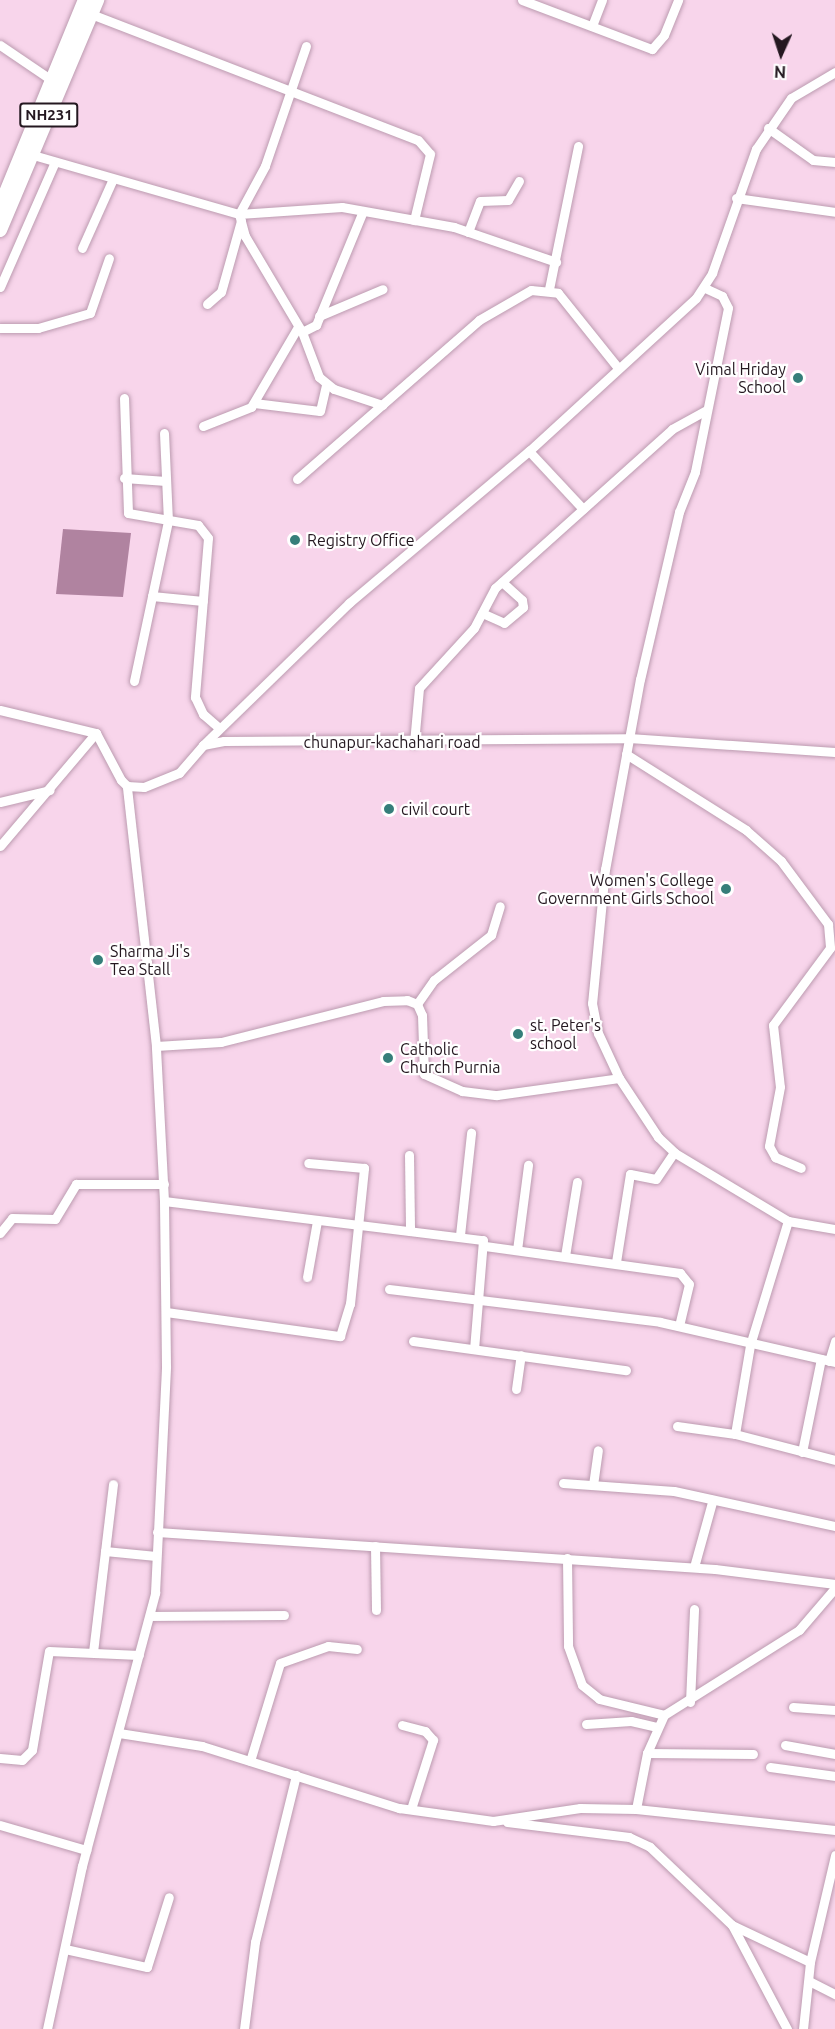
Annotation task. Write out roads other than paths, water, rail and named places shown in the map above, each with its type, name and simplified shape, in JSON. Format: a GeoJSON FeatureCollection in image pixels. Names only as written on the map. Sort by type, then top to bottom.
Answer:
{"type":"FeatureCollection","features":[{"type":"Feature","properties":{"kind":"highway","name":"NH231"},"geometry":{"type":"LineString","coordinates":[[0,230],[33,155],[85,0]]}},
{"type":"Feature","properties":{"kind":"highway","name":"NH231"},"geometry":{"type":"LineString","coordinates":[[0,207],[97,0]]}},
{"type":"Feature","properties":{"kind":"street"},"geometry":{"type":"LineString","coordinates":[[522,0],[652,49],[664,35],[678,0]]}},
{"type":"Feature","properties":{"kind":"street"},"geometry":{"type":"LineString","coordinates":[[592,26],[602,0]]}},
{"type":"Feature","properties":{"kind":"street"},"geometry":{"type":"LineString","coordinates":[[91,14],[293,92],[426,147],[428,169],[414,220]]}},
{"type":"Feature","properties":{"kind":"street"},"geometry":{"type":"LineString","coordinates":[[0,45],[8,54],[56,84]]}},
{"type":"Feature","properties":{"kind":"street"},"geometry":{"type":"LineString","coordinates":[[207,304],[221,292],[240,218],[265,166],[293,92],[306,46]]}},
{"type":"Feature","properties":{"kind":"street"},"geometry":{"type":"LineString","coordinates":[[0,62],[8,54]]}},
{"type":"Feature","properties":{"kind":"street"},"geometry":{"type":"LineString","coordinates":[[127,786],[163,782],[354,599],[529,451],[705,288],[736,198],[768,128],[791,98],[835,72]]}},
{"type":"Feature","properties":{"kind":"street"},"geometry":{"type":"LineString","coordinates":[[768,128],[813,160],[835,162]]}},
{"type":"Feature","properties":{"kind":"street"},"geometry":{"type":"LineString","coordinates":[[549,289],[578,146]]}},
{"type":"Feature","properties":{"kind":"street"},"geometry":{"type":"LineString","coordinates":[[33,155],[54,164],[240,218],[325,207],[363,211],[468,232],[556,262]]}},
{"type":"Feature","properties":{"kind":"street"},"geometry":{"type":"LineString","coordinates":[[0,287],[54,164]]}},
{"type":"Feature","properties":{"kind":"street"},"geometry":{"type":"LineString","coordinates":[[82,248],[112,181]]}},
{"type":"Feature","properties":{"kind":"street"},"geometry":{"type":"LineString","coordinates":[[468,232],[480,201],[508,200],[519,181]]}},
{"type":"Feature","properties":{"kind":"street"},"geometry":{"type":"LineString","coordinates":[[736,198],[835,212]]}},
{"type":"Feature","properties":{"kind":"street"},"geometry":{"type":"LineString","coordinates":[[204,426],[238,416],[254,403],[300,330],[313,328],[363,211]]}},
{"type":"Feature","properties":{"kind":"street"},"geometry":{"type":"LineString","coordinates":[[240,218],[326,384],[321,411],[254,403]]}},
{"type":"Feature","properties":{"kind":"street"},"geometry":{"type":"LineString","coordinates":[[0,328],[38,328],[90,313],[109,258]]}},
{"type":"Feature","properties":{"kind":"street"},"geometry":{"type":"LineString","coordinates":[[705,288],[722,296],[728,308],[626,754],[592,982],[598,1033],[619,1078],[674,1152],[788,1221],[835,1229]]}},
{"type":"Feature","properties":{"kind":"street"},"geometry":{"type":"LineString","coordinates":[[319,316],[383,289]]}},
{"type":"Feature","properties":{"kind":"street"},"geometry":{"type":"LineString","coordinates":[[549,289],[618,368]]}},
{"type":"Feature","properties":{"kind":"street"},"geometry":{"type":"LineString","coordinates":[[297,479],[479,320],[520,294],[549,289]]}},
{"type":"Feature","properties":{"kind":"street"},"geometry":{"type":"LineString","coordinates":[[326,384],[382,405]]}},
{"type":"Feature","properties":{"kind":"street"},"geometry":{"type":"LineString","coordinates":[[124,398],[124,478],[128,513],[206,530],[195,697],[202,714],[218,727]]}},
{"type":"Feature","properties":{"kind":"street"},"geometry":{"type":"LineString","coordinates":[[414,743],[419,688],[482,613],[502,582],[672,429],[705,411]]}},
{"type":"Feature","properties":{"kind":"street"},"geometry":{"type":"LineString","coordinates":[[134,681],[168,521],[164,433]]}},
{"type":"Feature","properties":{"kind":"street"},"geometry":{"type":"LineString","coordinates":[[529,451],[583,508]]}},
{"type":"Feature","properties":{"kind":"street"},"geometry":{"type":"LineString","coordinates":[[124,478],[166,481]]}},
{"type":"Feature","properties":{"kind":"street"},"geometry":{"type":"LineString","coordinates":[[482,613],[504,623],[522,607],[522,600],[502,582]]}},
{"type":"Feature","properties":{"kind":"street"},"geometry":{"type":"LineString","coordinates":[[152,596],[203,601]]}},
{"type":"Feature","properties":{"kind":"street"},"geometry":{"type":"LineString","coordinates":[[0,710],[96,733],[127,786],[156,1046],[164,1184],[166,1312],[152,1616],[86,1850],[47,2029]]}},
{"type":"Feature","properties":{"kind":"street"},"geometry":{"type":"LineString","coordinates":[[0,846],[50,790],[96,733]]}},
{"type":"Feature","properties":{"kind":"street","name":"chunapur-kachahari road"},"geometry":{"type":"LineString","coordinates":[[203,745],[629,738],[835,752]]}},
{"type":"Feature","properties":{"kind":"street"},"geometry":{"type":"LineString","coordinates":[[626,754],[746,830],[781,861],[828,924],[830,948],[773,1025],[780,1087],[769,1146],[776,1157],[801,1168]]}},
{"type":"Feature","properties":{"kind":"street"},"geometry":{"type":"LineString","coordinates":[[0,802],[50,790]]}},
{"type":"Feature","properties":{"kind":"street"},"geometry":{"type":"LineString","coordinates":[[417,1004],[434,980],[491,935],[500,906]]}},
{"type":"Feature","properties":{"kind":"street"},"geometry":{"type":"LineString","coordinates":[[156,1046],[221,1042],[383,1001],[417,1004]]}},
{"type":"Feature","properties":{"kind":"street"},"geometry":{"type":"LineString","coordinates":[[417,1004],[422,1015],[424,1074],[462,1091],[497,1095],[619,1078]]}},
{"type":"Feature","properties":{"kind":"street"},"geometry":{"type":"LineString","coordinates":[[460,1235],[471,1132]]}},
{"type":"Feature","properties":{"kind":"street"},"geometry":{"type":"LineString","coordinates":[[616,1262],[630,1174],[656,1179],[674,1152]]}},
{"type":"Feature","properties":{"kind":"street"},"geometry":{"type":"LineString","coordinates":[[409,1155],[410,1231]]}},
{"type":"Feature","properties":{"kind":"street"},"geometry":{"type":"LineString","coordinates":[[166,1312],[340,1336],[350,1304],[356,1227],[364,1168],[308,1163]]}},
{"type":"Feature","properties":{"kind":"street"},"geometry":{"type":"LineString","coordinates":[[517,1250],[528,1165]]}},
{"type":"Feature","properties":{"kind":"street"},"geometry":{"type":"LineString","coordinates":[[564,1256],[577,1182]]}},
{"type":"Feature","properties":{"kind":"street"},"geometry":{"type":"LineString","coordinates":[[0,1233],[12,1218],[55,1219],[76,1184],[164,1184]]}},
{"type":"Feature","properties":{"kind":"street"},"geometry":{"type":"LineString","coordinates":[[164,1201],[356,1227],[460,1235],[483,1240],[485,1246],[474,1348]]}},
{"type":"Feature","properties":{"kind":"street"},"geometry":{"type":"LineString","coordinates":[[307,1277],[317,1221]]}},
{"type":"Feature","properties":{"kind":"street"},"geometry":{"type":"LineString","coordinates":[[735,1434],[751,1342],[788,1221]]}},
{"type":"Feature","properties":{"kind":"street"},"geometry":{"type":"LineString","coordinates":[[485,1246],[616,1262],[686,1277],[688,1293],[679,1326]]}},
{"type":"Feature","properties":{"kind":"street"},"geometry":{"type":"LineString","coordinates":[[389,1288],[679,1326],[829,1361]]}},
{"type":"Feature","properties":{"kind":"street"},"geometry":{"type":"LineString","coordinates":[[413,1341],[626,1370]]}},
{"type":"Feature","properties":{"kind":"street"},"geometry":{"type":"LineString","coordinates":[[802,1452],[835,1341]]}},
{"type":"Feature","properties":{"kind":"street"},"geometry":{"type":"LineString","coordinates":[[516,1389],[521,1355]]}},
{"type":"Feature","properties":{"kind":"street"},"geometry":{"type":"LineString","coordinates":[[677,1426],[735,1434],[835,1460]]}},
{"type":"Feature","properties":{"kind":"street"},"geometry":{"type":"LineString","coordinates":[[594,1485],[598,1450]]}},
{"type":"Feature","properties":{"kind":"street"},"geometry":{"type":"LineString","coordinates":[[562,1483],[674,1491],[712,1502],[835,1526]]}},
{"type":"Feature","properties":{"kind":"street"},"geometry":{"type":"LineString","coordinates":[[93,1653],[112,1484]]}},
{"type":"Feature","properties":{"kind":"street"},"geometry":{"type":"LineString","coordinates":[[694,1567],[712,1502]]}},
{"type":"Feature","properties":{"kind":"street"},"geometry":{"type":"LineString","coordinates":[[157,1532],[694,1567],[835,1584]]}},
{"type":"Feature","properties":{"kind":"street"},"geometry":{"type":"LineString","coordinates":[[375,1546],[376,1610]]}},
{"type":"Feature","properties":{"kind":"street"},"geometry":{"type":"LineString","coordinates":[[105,1551],[156,1556]]}},
{"type":"Feature","properties":{"kind":"street"},"geometry":{"type":"LineString","coordinates":[[567,1558],[568,1646],[582,1685],[599,1699],[664,1715]]}},
{"type":"Feature","properties":{"kind":"street"},"geometry":{"type":"LineString","coordinates":[[636,1809],[647,1753],[664,1715],[690,1702],[799,1630],[835,1588]]}},
{"type":"Feature","properties":{"kind":"street"},"geometry":{"type":"LineString","coordinates":[[690,1702],[694,1609]]}},
{"type":"Feature","properties":{"kind":"street"},"geometry":{"type":"LineString","coordinates":[[152,1616],[284,1615]]}},
{"type":"Feature","properties":{"kind":"street"},"geometry":{"type":"LineString","coordinates":[[249,1761],[280,1663],[328,1646],[357,1648]]}},
{"type":"Feature","properties":{"kind":"street"},"geometry":{"type":"LineString","coordinates":[[0,1758],[22,1760],[32,1750],[46,1654],[140,1655]]}},
{"type":"Feature","properties":{"kind":"street"},"geometry":{"type":"LineString","coordinates":[[793,1707],[835,1710]]}},
{"type":"Feature","properties":{"kind":"street"},"geometry":{"type":"LineString","coordinates":[[586,1724],[631,1721],[657,1728]]}},
{"type":"Feature","properties":{"kind":"street"},"geometry":{"type":"LineString","coordinates":[[402,1725],[425,1731],[433,1740],[411,1809]]}},
{"type":"Feature","properties":{"kind":"street"},"geometry":{"type":"LineString","coordinates":[[119,1733],[202,1746],[411,1809],[629,1837],[650,1847],[732,1925],[810,1962]]}},
{"type":"Feature","properties":{"kind":"street"},"geometry":{"type":"LineString","coordinates":[[785,1745],[835,1754]]}},
{"type":"Feature","properties":{"kind":"street"},"geometry":{"type":"LineString","coordinates":[[647,1753],[753,1754]]}},
{"type":"Feature","properties":{"kind":"street"},"geometry":{"type":"LineString","coordinates":[[770,1767],[835,1776]]}},
{"type":"Feature","properties":{"kind":"street"},"geometry":{"type":"LineString","coordinates":[[244,2029],[255,1942],[296,1775]]}},
{"type":"Feature","properties":{"kind":"street"},"geometry":{"type":"LineString","coordinates":[[492,1821],[580,1808],[636,1809],[835,1830]]}},
{"type":"Feature","properties":{"kind":"street"},"geometry":{"type":"LineString","coordinates":[[0,1825],[86,1850]]}},
{"type":"Feature","properties":{"kind":"street"},"geometry":{"type":"LineString","coordinates":[[803,2029],[811,1982],[810,1962],[835,1855]]}},
{"type":"Feature","properties":{"kind":"street"},"geometry":{"type":"LineString","coordinates":[[65,1949],[147,1967],[169,1897]]}},
{"type":"Feature","properties":{"kind":"street"},"geometry":{"type":"LineString","coordinates":[[732,1925],[787,2029]]}},
{"type":"Feature","properties":{"kind":"street"},"geometry":{"type":"LineString","coordinates":[[811,1982],[835,1994]]}},
{"type":"Feature","properties":{"kind":"place","name":"Vimal Hriday School"},"geometry":{"type":"Point","coordinates":[798,378]}},
{"type":"Feature","properties":{"kind":"place","name":"Registry Office"},"geometry":{"type":"Point","coordinates":[295,540]}},
{"type":"Feature","properties":{"kind":"place","name":"civil court"},"geometry":{"type":"Point","coordinates":[389,809]}},
{"type":"Feature","properties":{"kind":"place","name":"Women's College Government Girls School"},"geometry":{"type":"Point","coordinates":[726,889]}},
{"type":"Feature","properties":{"kind":"place","name":"Sharma Ji's Tea Stall"},"geometry":{"type":"Point","coordinates":[98,960]}},
{"type":"Feature","properties":{"kind":"place","name":"st. Peter's school"},"geometry":{"type":"Point","coordinates":[518,1034]}},
{"type":"Feature","properties":{"kind":"place","name":"Catholic Church Purnia"},"geometry":{"type":"Point","coordinates":[388,1058]}}]}
